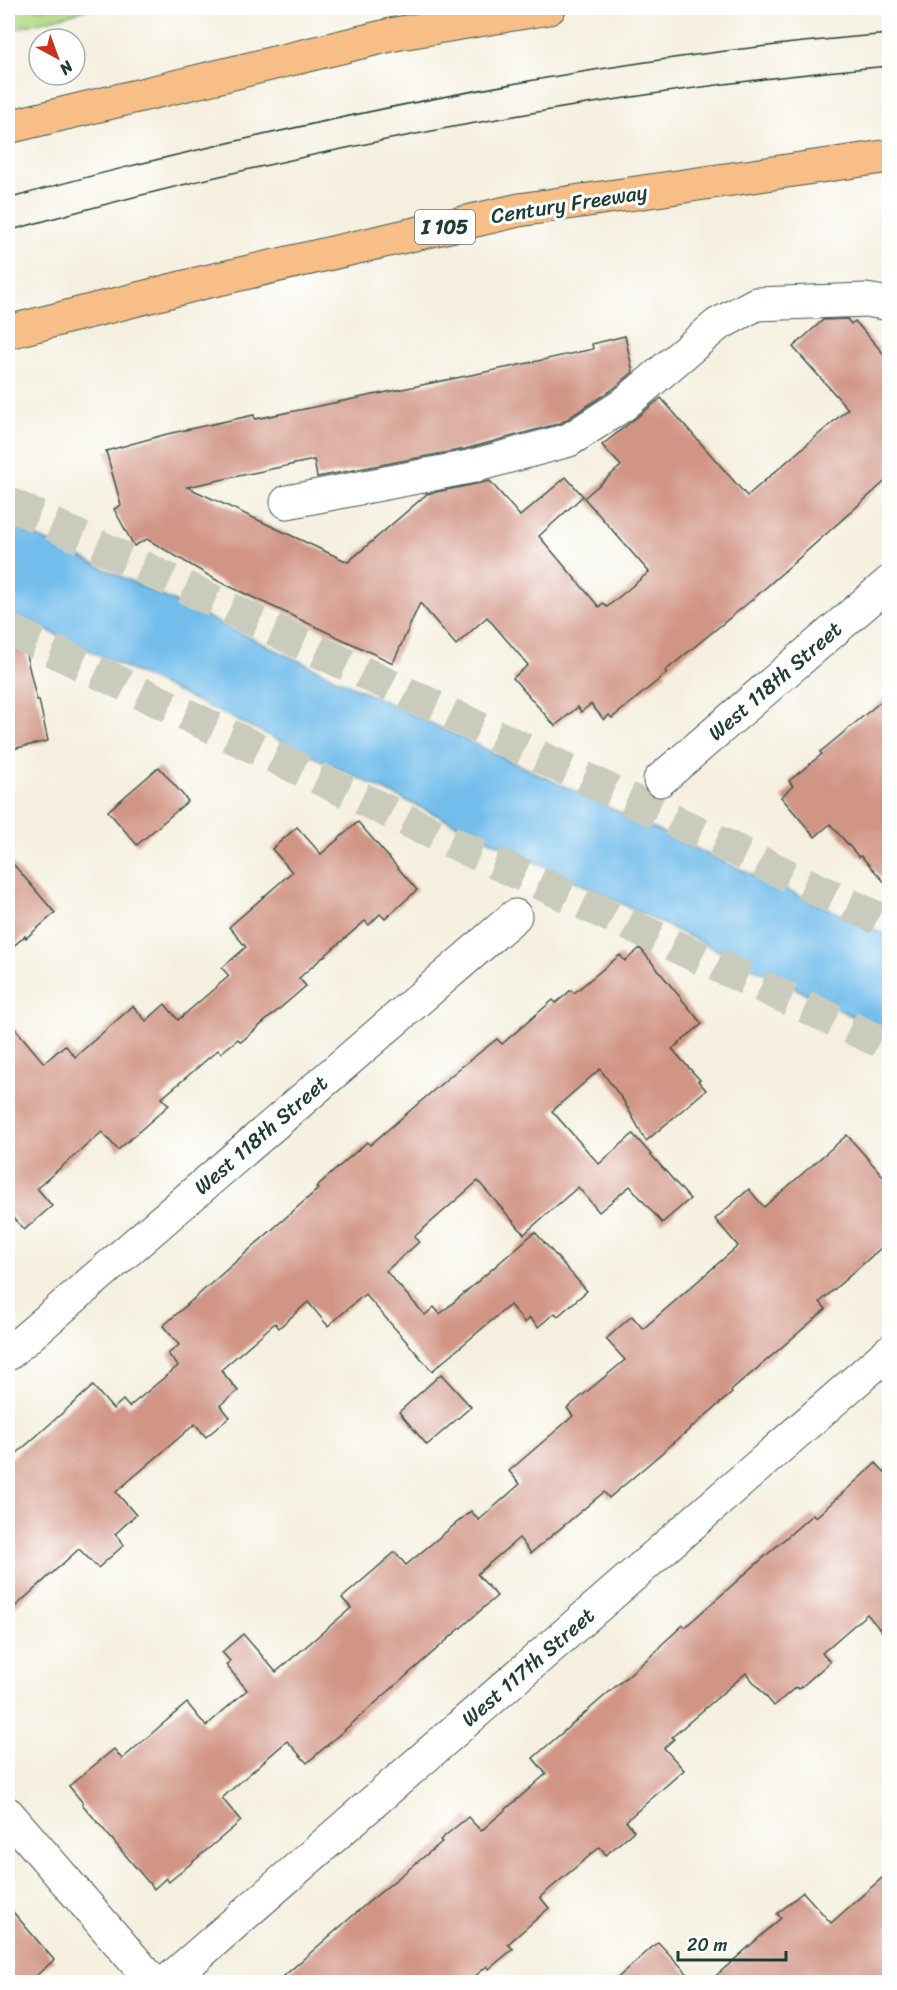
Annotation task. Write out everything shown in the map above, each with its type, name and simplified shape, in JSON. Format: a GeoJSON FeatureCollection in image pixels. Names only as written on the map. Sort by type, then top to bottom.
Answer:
{"type":"FeatureCollection","features":[{"type":"Feature","properties":{"kind":"highway"},"geometry":{"type":"LineString","coordinates":[[8,127],[395,34],[549,8]]}},
{"type":"Feature","properties":{"kind":"highway","name":"Century Freeway"},"geometry":{"type":"LineString","coordinates":[[8,332],[201,283],[519,210],[890,156]]}},
{"type":"Feature","properties":{"kind":"street"},"geometry":{"type":"LineString","coordinates":[[287,502],[470,467],[569,440],[623,405],[717,325],[756,304],[866,300],[890,304]]}},
{"type":"Feature","properties":{"kind":"street","name":"West 118th Street"},"geometry":{"type":"LineString","coordinates":[[660,780],[890,582]]}},
{"type":"Feature","properties":{"kind":"street","name":"West 118th Street"},"geometry":{"type":"LineString","coordinates":[[8,1354],[515,916]]}},
{"type":"Feature","properties":{"kind":"street","name":"West 117th Street"},"geometry":{"type":"LineString","coordinates":[[167,1983],[890,1351]]}},
{"type":"Feature","properties":{"kind":"street"},"geometry":{"type":"LineString","coordinates":[[8,1814],[153,1983]]}},
{"type":"Feature","properties":{"kind":"green space"},"geometry":{"type":"Polygon","coordinates":[[[8,8],[94,8],[8,31],[8,8]]]}},
{"type":"Feature","properties":{"kind":"water"},"geometry":{"type":"Polygon","coordinates":[[[8,523],[718,859],[889,936],[889,1034],[540,864],[8,612],[8,523]]]}},
{"type":"Feature","properties":{"kind":"building"},"geometry":{"type":"Polygon","coordinates":[[[847,319],[851,324],[855,321],[890,361],[890,477],[753,599],[612,718],[609,715],[604,720],[591,704],[581,712],[578,707],[555,726],[513,678],[528,665],[487,617],[456,645],[420,603],[393,663],[218,581],[147,539],[134,546],[114,509],[121,505],[106,451],[167,434],[254,415],[255,419],[593,349],[592,344],[625,336],[633,372],[612,390],[561,423],[465,449],[317,477],[314,460],[187,487],[348,562],[427,494],[490,481],[520,516],[566,477],[583,496],[539,536],[599,607],[603,603],[607,607],[649,572],[584,498],[621,466],[602,445],[661,398],[747,496],[848,409],[793,347],[823,320],[847,319]]]}},
{"type":"Feature","properties":{"kind":"building"},"geometry":{"type":"Polygon","coordinates":[[[19,625],[48,741],[8,750],[8,627],[19,625]]]}},
{"type":"Feature","properties":{"kind":"building"},"geometry":{"type":"Polygon","coordinates":[[[890,694],[890,888],[830,824],[815,837],[781,797],[793,786],[789,781],[890,694]]]}},
{"type":"Feature","properties":{"kind":"building"},"geometry":{"type":"Polygon","coordinates":[[[159,767],[188,801],[137,845],[108,811],[159,767]]]}},
{"type":"Feature","properties":{"kind":"building"},"geometry":{"type":"Polygon","coordinates":[[[358,822],[417,890],[385,919],[380,914],[369,925],[365,921],[299,978],[306,986],[241,1042],[238,1039],[221,1053],[218,1050],[162,1098],[169,1105],[118,1150],[102,1132],[37,1188],[52,1206],[24,1230],[9,1212],[8,1214],[8,1020],[44,1063],[65,1045],[75,1057],[133,1006],[146,1021],[165,1004],[178,1020],[229,976],[222,968],[246,947],[229,927],[292,872],[272,849],[297,827],[321,854],[358,822]]]}},
{"type":"Feature","properties":{"kind":"building"},"geometry":{"type":"Polygon","coordinates":[[[8,858],[55,913],[8,951],[8,858]]]}},
{"type":"Feature","properties":{"kind":"building"},"geometry":{"type":"Polygon","coordinates":[[[640,948],[702,1024],[672,1049],[706,1090],[646,1141],[623,1100],[600,1069],[552,1111],[599,1164],[633,1134],[690,1199],[662,1223],[630,1186],[599,1212],[578,1187],[524,1234],[478,1181],[414,1237],[419,1242],[386,1271],[425,1315],[434,1307],[440,1314],[535,1232],[587,1291],[558,1316],[555,1313],[538,1327],[530,1318],[525,1323],[510,1305],[432,1371],[365,1294],[328,1326],[308,1302],[279,1328],[275,1323],[221,1370],[238,1391],[220,1405],[230,1417],[206,1437],[195,1424],[116,1492],[136,1515],[115,1534],[124,1545],[98,1568],[79,1549],[8,1613],[8,1461],[93,1386],[113,1409],[123,1400],[129,1407],[178,1366],[168,1354],[179,1345],[163,1326],[318,1189],[316,1187],[367,1142],[370,1145],[497,1039],[502,1044],[553,1000],[556,1003],[571,990],[574,993],[620,955],[625,961],[640,948]]]}},
{"type":"Feature","properties":{"kind":"building"},"geometry":{"type":"Polygon","coordinates":[[[847,1135],[890,1184],[890,1240],[820,1302],[826,1309],[609,1498],[604,1492],[531,1553],[519,1538],[477,1574],[497,1596],[307,1763],[287,1741],[222,1798],[241,1821],[169,1882],[166,1878],[154,1889],[69,1786],[114,1749],[122,1759],[187,1703],[206,1726],[247,1690],[226,1665],[230,1661],[222,1652],[243,1634],[276,1672],[351,1608],[342,1598],[395,1552],[406,1565],[471,1511],[479,1520],[520,1484],[509,1471],[573,1416],[567,1408],[625,1360],[606,1339],[632,1316],[643,1329],[738,1246],[715,1219],[749,1189],[764,1207],[847,1135]]]}},
{"type":"Feature","properties":{"kind":"building"},"geometry":{"type":"Polygon","coordinates":[[[441,1374],[471,1407],[427,1445],[399,1412],[441,1374]]]}},
{"type":"Feature","properties":{"kind":"building"},"geometry":{"type":"Polygon","coordinates":[[[876,1463],[890,1478],[890,1641],[867,1614],[822,1653],[830,1662],[799,1689],[796,1687],[774,1706],[746,1673],[672,1737],[674,1739],[664,1748],[684,1770],[626,1821],[634,1831],[606,1855],[600,1847],[540,1897],[549,1908],[508,1944],[513,1949],[489,1969],[487,1966],[467,1983],[276,1983],[365,1905],[442,1842],[440,1840],[468,1817],[481,1831],[546,1774],[533,1758],[661,1647],[683,1625],[685,1627],[813,1514],[816,1517],[876,1463]]]}},
{"type":"Feature","properties":{"kind":"building"},"geometry":{"type":"Polygon","coordinates":[[[890,1871],[890,1983],[708,1983],[781,1918],[777,1914],[803,1892],[831,1923],[890,1871]]]}},
{"type":"Feature","properties":{"kind":"building"},"geometry":{"type":"Polygon","coordinates":[[[8,1906],[54,1960],[28,1983],[8,1983],[8,1906]]]}},
{"type":"Feature","properties":{"kind":"building"},"geometry":{"type":"Polygon","coordinates":[[[658,1942],[696,1983],[612,1983],[658,1942]]]}},
{"type":"Feature","properties":{"kind":"tunnel"},"geometry":{"type":"LineString","coordinates":[[8,503],[890,924]]}},
{"type":"Feature","properties":{"kind":"tunnel"},"geometry":{"type":"LineString","coordinates":[[8,629],[466,849],[890,1046]]}},
{"type":"Feature","properties":{"kind":"tram line"},"geometry":{"type":"LineString","coordinates":[[8,199],[223,144],[333,119],[490,88],[649,61],[810,41],[890,34]]}},
{"type":"Feature","properties":{"kind":"tram line"},"geometry":{"type":"LineString","coordinates":[[8,231],[218,176],[431,131],[692,88],[890,66]]}}]}
